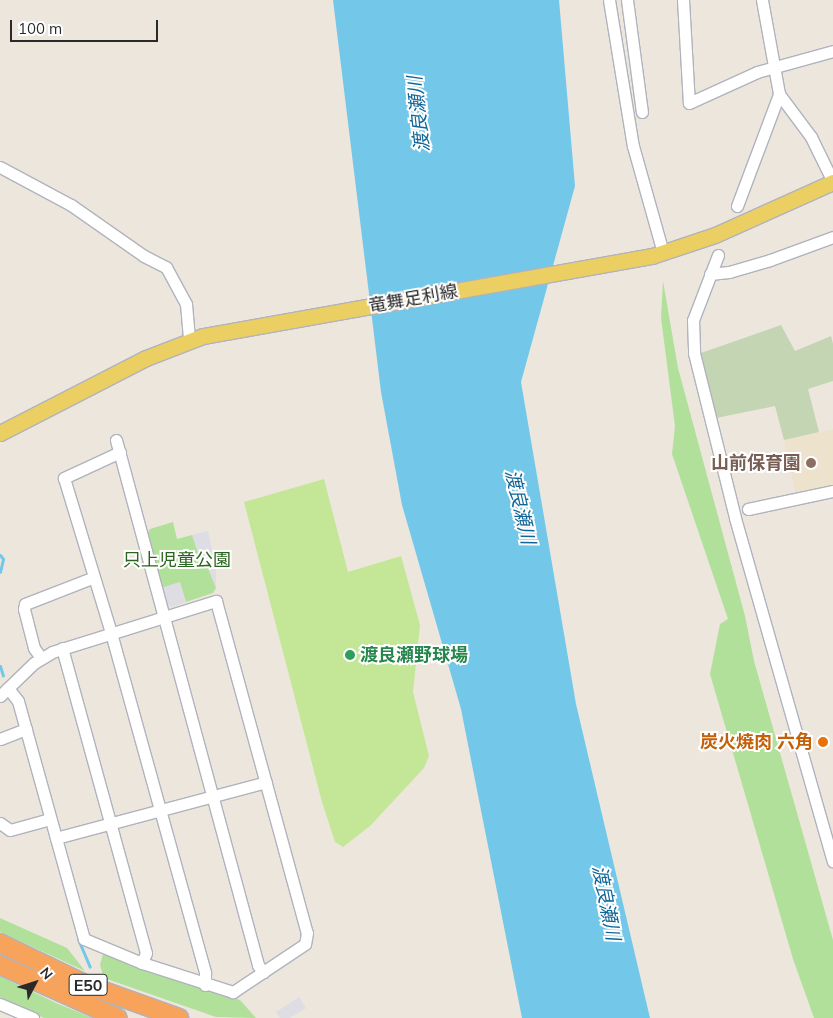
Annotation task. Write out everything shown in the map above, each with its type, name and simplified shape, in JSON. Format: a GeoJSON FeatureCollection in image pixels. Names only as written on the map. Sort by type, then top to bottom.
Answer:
{"type":"FeatureCollection","features":[{"type":"Feature","properties":{"kind":"highway","name":"E50"},"geometry":{"type":"LineString","coordinates":[[0,943],[87,985],[179,1018]]}},
{"type":"Feature","properties":{"kind":"highway","name":"E50"},"geometry":{"type":"LineString","coordinates":[[0,965],[118,1018]]}},
{"type":"Feature","properties":{"kind":"main road","name":"竜舞足利線"},"geometry":{"type":"LineString","coordinates":[[0,434],[132,364],[196,338],[658,255],[715,235],[833,182]]}},
{"type":"Feature","properties":{"kind":"street"},"geometry":{"type":"LineString","coordinates":[[609,0],[633,146],[658,255]]}},
{"type":"Feature","properties":{"kind":"street"},"geometry":{"type":"LineString","coordinates":[[627,0],[642,112]]}},
{"type":"Feature","properties":{"kind":"street"},"geometry":{"type":"LineString","coordinates":[[683,0],[689,103],[772,68],[833,51]]}},
{"type":"Feature","properties":{"kind":"street"},"geometry":{"type":"LineString","coordinates":[[762,0],[772,68],[779,94],[811,137],[833,182]]}},
{"type":"Feature","properties":{"kind":"street"},"geometry":{"type":"LineString","coordinates":[[737,206],[779,94]]}},
{"type":"Feature","properties":{"kind":"street"},"geometry":{"type":"LineString","coordinates":[[0,167],[71,205],[144,256],[166,267],[186,304],[196,338]]}},
{"type":"Feature","properties":{"kind":"street"},"geometry":{"type":"LineString","coordinates":[[710,274],[770,260],[833,237]]}},
{"type":"Feature","properties":{"kind":"street"},"geometry":{"type":"LineString","coordinates":[[718,255],[693,320],[694,353],[735,518],[833,861]]}},
{"type":"Feature","properties":{"kind":"street"},"geometry":{"type":"LineString","coordinates":[[116,440],[258,965],[263,972]]}},
{"type":"Feature","properties":{"kind":"street"},"geometry":{"type":"LineString","coordinates":[[120,452],[64,478],[92,578],[112,633],[205,973],[204,985]]}},
{"type":"Feature","properties":{"kind":"street"},"geometry":{"type":"LineString","coordinates":[[748,509],[833,491]]}},
{"type":"Feature","properties":{"kind":"street"},"geometry":{"type":"LineString","coordinates":[[41,658],[34,648],[24,610],[25,604],[92,578]]}},
{"type":"Feature","properties":{"kind":"street"},"geometry":{"type":"LineString","coordinates":[[212,602],[218,604],[308,938],[305,944],[233,992],[204,985],[142,963],[84,939],[17,697],[4,692],[41,658],[62,648],[112,633],[212,602]]}},
{"type":"Feature","properties":{"kind":"street"},"geometry":{"type":"LineString","coordinates":[[62,648],[146,953],[142,963]]}},
{"type":"Feature","properties":{"kind":"street"},"geometry":{"type":"LineString","coordinates":[[0,739],[26,729]]}},
{"type":"Feature","properties":{"kind":"street"},"geometry":{"type":"LineString","coordinates":[[56,838],[266,782]]}},
{"type":"Feature","properties":{"kind":"street"},"geometry":{"type":"LineString","coordinates":[[0,824],[10,830],[50,819]]}},
{"type":"Feature","properties":{"kind":"street"},"geometry":{"type":"LineString","coordinates":[[0,1004],[33,1018]]}},
{"type":"Feature","properties":{"kind":"shaded area","name":"山前保育園"},"geometry":{"type":"Polygon","coordinates":[[[833,429],[833,486],[796,495],[784,440],[833,429]]]}},
{"type":"Feature","properties":{"kind":"shaded area"},"geometry":{"type":"Polygon","coordinates":[[[208,531],[216,568],[216,588],[204,558],[200,559],[192,535],[208,531]]]}},
{"type":"Feature","properties":{"kind":"shaded area"},"geometry":{"type":"Polygon","coordinates":[[[180,582],[186,602],[172,607],[166,604],[161,588],[180,582]]]}},
{"type":"Feature","properties":{"kind":"shaded area"},"geometry":{"type":"Polygon","coordinates":[[[299,997],[306,1008],[290,1018],[280,1018],[276,1012],[299,997]]]}},
{"type":"Feature","properties":{"kind":"green space"},"geometry":{"type":"Polygon","coordinates":[[[663,281],[678,368],[745,616],[754,661],[833,940],[833,1018],[814,1018],[793,959],[710,674],[720,624],[728,619],[672,454],[675,426],[661,318],[663,281]]]}},
{"type":"Feature","properties":{"kind":"green space"},"geometry":{"type":"Polygon","coordinates":[[[781,325],[795,351],[831,336],[833,344],[833,381],[808,389],[819,432],[784,440],[775,406],[716,418],[698,354],[781,325]]]}},
{"type":"Feature","properties":{"kind":"green space","name":"渡良瀬野球場"},"geometry":{"type":"Polygon","coordinates":[[[324,479],[348,572],[401,556],[420,625],[413,692],[429,756],[424,768],[370,826],[343,847],[335,842],[322,802],[244,502],[324,479]]]}},
{"type":"Feature","properties":{"kind":"green space","name":"只上児童公園"},"geometry":{"type":"Polygon","coordinates":[[[173,522],[177,539],[192,535],[200,559],[204,558],[216,588],[213,593],[186,602],[180,582],[161,588],[147,534],[150,529],[173,522]]]}},
{"type":"Feature","properties":{"kind":"green space"},"geometry":{"type":"Polygon","coordinates":[[[0,918],[67,948],[85,971],[0,932],[0,918]]]}},
{"type":"Feature","properties":{"kind":"green space"},"geometry":{"type":"Polygon","coordinates":[[[103,954],[240,1000],[256,1018],[216,1017],[104,978],[100,965],[103,954]]]}},
{"type":"Feature","properties":{"kind":"green space"},"geometry":{"type":"Polygon","coordinates":[[[0,976],[56,1003],[93,1018],[44,1018],[0,998],[0,976]]]}},
{"type":"Feature","properties":{"kind":"water","name":"渡良瀬川"},"geometry":{"type":"Polygon","coordinates":[[[333,0],[559,0],[575,186],[521,382],[576,704],[650,1018],[522,1018],[461,709],[402,505],[381,392],[333,0]]]}},
{"type":"Feature","properties":{"kind":"waterway"},"geometry":{"type":"LineString","coordinates":[[0,555],[3,559],[0,572]]}},
{"type":"Feature","properties":{"kind":"waterway"},"geometry":{"type":"LineString","coordinates":[[0,666],[3,676]]}},
{"type":"Feature","properties":{"kind":"waterway"},"geometry":{"type":"LineString","coordinates":[[78,939],[90,967]]}},
{"type":"Feature","properties":{"kind":"place","name":"山前保育園"},"geometry":{"type":"Point","coordinates":[811,463]}},
{"type":"Feature","properties":{"kind":"place","name":"渡良瀬野球場"},"geometry":{"type":"Point","coordinates":[350,655]}},
{"type":"Feature","properties":{"kind":"place","name":"炭火焼肉 六角"},"geometry":{"type":"Point","coordinates":[823,742]}}]}
